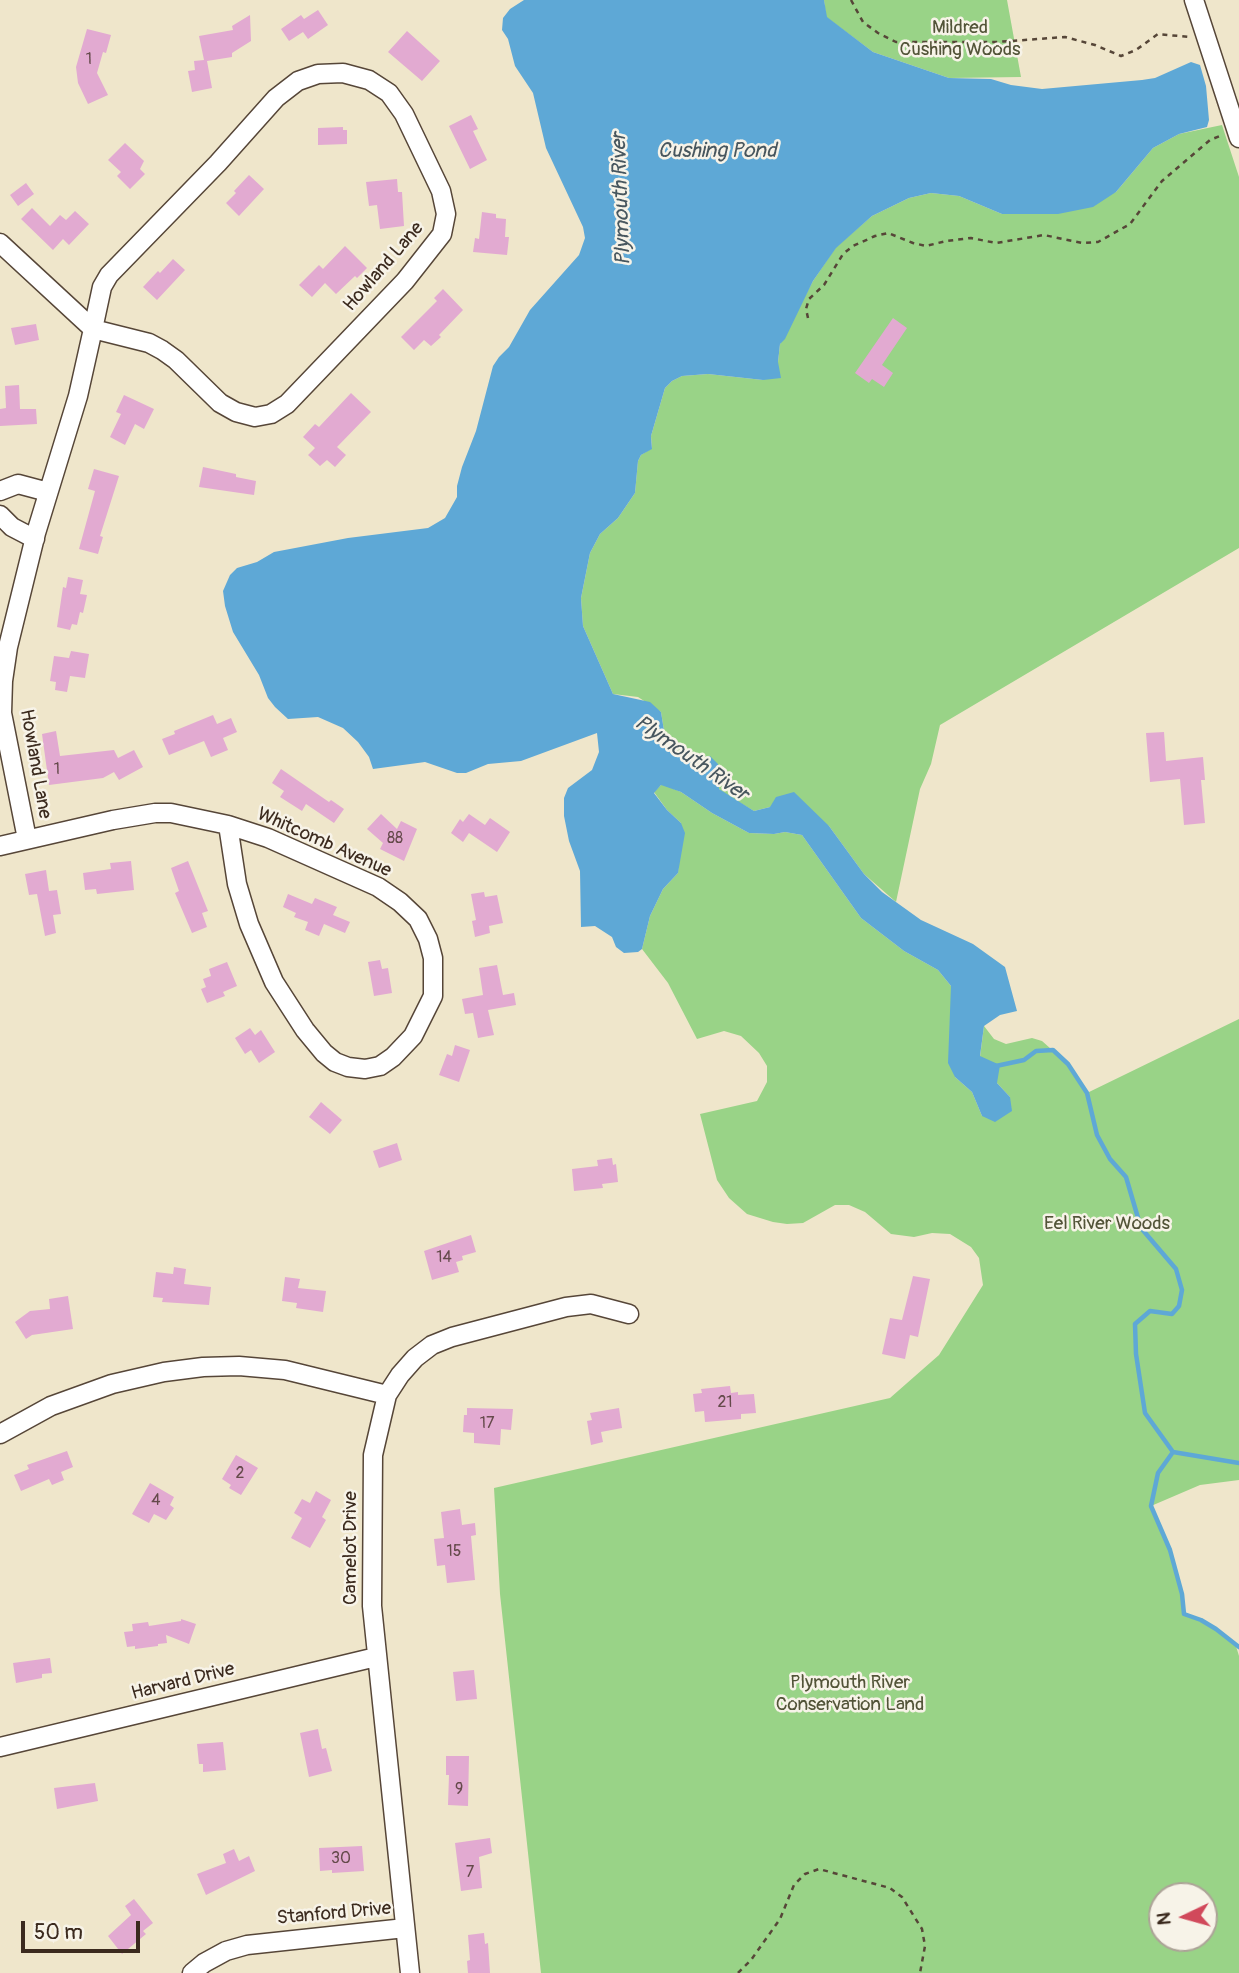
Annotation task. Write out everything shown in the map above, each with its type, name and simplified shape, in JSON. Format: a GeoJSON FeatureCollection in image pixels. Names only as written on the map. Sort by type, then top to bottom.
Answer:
{"type":"FeatureCollection","features":[{"type":"Feature","properties":{"kind":"street"},"geometry":{"type":"LineString","coordinates":[[1194,0],[1238,134]]}},
{"type":"Feature","properties":{"kind":"street","name":"Howland Lane"},"geometry":{"type":"LineString","coordinates":[[27,839],[2,713],[3,681],[8,647],[35,539],[78,396],[102,287],[109,275],[218,163],[276,97],[298,81],[318,74],[343,73],[369,80],[389,93],[404,114],[441,191],[446,214],[442,234],[405,281],[287,404],[271,414],[255,417],[236,412],[220,403],[162,350],[149,343],[93,329]]}},
{"type":"Feature","properties":{"kind":"street"},"geometry":{"type":"LineString","coordinates":[[0,243],[93,329]]}},
{"type":"Feature","properties":{"kind":"street"},"geometry":{"type":"LineString","coordinates":[[0,491],[18,484],[48,492]]}},
{"type":"Feature","properties":{"kind":"street"},"geometry":{"type":"LineString","coordinates":[[0,516],[12,527],[35,539]]}},
{"type":"Feature","properties":{"kind":"street","name":"Whitcomb Avenue"},"geometry":{"type":"LineString","coordinates":[[0,846],[113,820],[171,813],[228,825],[268,838],[378,887],[418,919],[428,939],[433,958],[433,996],[413,1036],[380,1066],[365,1069],[335,1062],[305,1030],[274,982],[249,924],[237,884],[228,825]]}},
{"type":"Feature","properties":{"kind":"street","name":"Camelot Drive"},"geometry":{"type":"LineString","coordinates":[[410,1973],[372,1606],[373,1455],[387,1395],[415,1358],[432,1345],[452,1337],[566,1307],[591,1304],[629,1314]]}},
{"type":"Feature","properties":{"kind":"street"},"geometry":{"type":"LineString","coordinates":[[0,1434],[51,1406],[101,1387],[138,1377],[203,1367],[239,1366],[285,1370],[387,1395]]}},
{"type":"Feature","properties":{"kind":"street","name":"Harvard Drive"},"geometry":{"type":"LineString","coordinates":[[0,1747],[376,1657]]}},
{"type":"Feature","properties":{"kind":"street","name":"Stanford Drive"},"geometry":{"type":"LineString","coordinates":[[192,1973],[204,1962],[226,1951],[247,1945],[273,1940],[405,1928]]}},
{"type":"Feature","properties":{"kind":"path"},"geometry":{"type":"LineString","coordinates":[[851,0],[863,22],[896,42],[1007,42],[1065,37],[1096,45],[1121,56],[1136,50],[1158,34],[1206,37]]}},
{"type":"Feature","properties":{"kind":"path"},"geometry":{"type":"LineString","coordinates":[[808,317],[806,309],[809,299],[824,285],[843,254],[864,241],[888,233],[926,246],[946,240],[971,238],[996,243],[1044,235],[1082,243],[1098,242],[1130,224],[1162,181],[1210,140],[1238,134]]}},
{"type":"Feature","properties":{"kind":"path"},"geometry":{"type":"LineString","coordinates":[[738,1973],[780,1919],[794,1885],[805,1874],[818,1869],[890,1888],[902,1897],[922,1929],[925,1946],[920,1973]]}},
{"type":"Feature","properties":{"kind":"green space","name":"Mildred Cushing Woods"},"geometry":{"type":"Polygon","coordinates":[[[824,0],[1007,0],[1021,77],[949,78],[873,52],[826,17],[824,0]]]}},
{"type":"Feature","properties":{"kind":"green space"},"geometry":{"type":"Polygon","coordinates":[[[1222,125],[1239,177],[1239,548],[940,725],[931,764],[920,789],[896,902],[864,874],[829,826],[770,807],[754,811],[725,794],[719,789],[718,764],[682,759],[666,743],[661,712],[638,697],[613,694],[583,626],[581,598],[590,553],[600,534],[618,518],[635,493],[638,461],[641,455],[652,448],[651,436],[665,388],[682,376],[708,374],[763,380],[778,362],[780,344],[813,281],[836,247],[872,216],[909,198],[931,193],[959,196],[1002,214],[1116,192],[1153,148],[1179,134],[1222,125]]]}},
{"type":"Feature","properties":{"kind":"green space"},"geometry":{"type":"Polygon","coordinates":[[[662,784],[681,792],[749,833],[785,832],[802,835],[861,918],[904,951],[938,970],[951,986],[955,1077],[972,1092],[982,1116],[1010,1097],[980,1057],[984,1026],[994,1039],[1006,1044],[1032,1038],[1042,1041],[1068,1064],[1087,1093],[1239,1019],[1239,1480],[1200,1485],[1151,1506],[1170,1550],[1182,1594],[1184,1614],[1201,1620],[1235,1643],[1239,1656],[1239,1973],[541,1973],[500,1594],[494,1488],[890,1398],[939,1355],[983,1285],[979,1258],[971,1247],[950,1234],[932,1233],[914,1237],[891,1234],[865,1212],[849,1205],[835,1205],[803,1223],[773,1222],[747,1214],[729,1198],[717,1180],[700,1114],[757,1101],[767,1082],[767,1066],[759,1053],[741,1036],[724,1031],[697,1039],[668,983],[642,949],[650,916],[663,889],[678,873],[681,823],[654,792],[662,784]]]}},
{"type":"Feature","properties":{"kind":"water","name":"Cushing Pond"},"geometry":{"type":"Polygon","coordinates":[[[524,0],[824,0],[827,17],[873,52],[949,78],[991,79],[1042,89],[1142,80],[1155,78],[1191,62],[1200,65],[1206,86],[1209,120],[1207,127],[1179,134],[1153,148],[1116,192],[1093,207],[1058,214],[1002,214],[959,196],[931,193],[909,198],[872,216],[836,248],[813,281],[785,339],[780,344],[778,362],[781,378],[763,380],[708,374],[682,376],[672,381],[665,388],[651,436],[652,449],[641,455],[638,461],[635,493],[618,518],[600,534],[590,553],[581,598],[583,626],[613,694],[650,702],[661,712],[666,743],[682,759],[695,760],[710,756],[718,764],[719,789],[754,811],[770,807],[776,797],[794,792],[829,826],[864,874],[882,892],[921,920],[973,944],[1005,967],[1017,1011],[1000,1015],[984,1026],[980,1056],[1000,1065],[997,1083],[1010,1097],[1012,1111],[995,1122],[982,1116],[972,1092],[955,1077],[948,1063],[951,986],[938,970],[904,951],[861,918],[802,835],[785,832],[749,833],[681,792],[661,785],[654,793],[681,823],[685,833],[678,873],[663,889],[650,916],[642,949],[624,953],[616,947],[612,937],[595,926],[581,927],[580,871],[569,841],[564,816],[564,798],[568,788],[592,770],[599,752],[597,733],[521,761],[488,764],[466,773],[457,773],[425,762],[373,769],[369,757],[343,728],[318,717],[288,719],[275,707],[233,632],[223,591],[230,575],[237,568],[257,562],[274,552],[348,538],[428,528],[445,518],[457,497],[462,467],[476,431],[493,366],[509,347],[530,310],[579,255],[585,238],[583,227],[546,148],[533,93],[515,66],[508,39],[502,30],[503,18],[510,9],[524,0]]]}},
{"type":"Feature","properties":{"kind":"building"},"geometry":{"type":"Polygon","coordinates":[[[318,10],[328,25],[308,39],[303,32],[289,41],[281,29],[301,15],[304,19],[318,10]]]}},
{"type":"Feature","properties":{"kind":"building"},"geometry":{"type":"Polygon","coordinates":[[[250,15],[251,41],[232,53],[232,57],[207,61],[212,88],[192,92],[188,71],[195,70],[194,61],[204,60],[199,36],[233,30],[232,26],[250,15]]]}},
{"type":"Feature","properties":{"kind":"building"},"geometry":{"type":"Polygon","coordinates":[[[87,29],[111,35],[97,73],[108,95],[88,104],[78,83],[76,67],[87,29]]]}},
{"type":"Feature","properties":{"kind":"building"},"geometry":{"type":"Polygon","coordinates":[[[407,31],[440,61],[422,81],[388,52],[407,31]]]}},
{"type":"Feature","properties":{"kind":"building"},"geometry":{"type":"Polygon","coordinates":[[[471,115],[478,129],[473,131],[487,160],[470,169],[449,126],[471,115]]]}},
{"type":"Feature","properties":{"kind":"building"},"geometry":{"type":"Polygon","coordinates":[[[343,127],[343,130],[347,130],[347,144],[318,145],[318,128],[343,127]]]}},
{"type":"Feature","properties":{"kind":"building"},"geometry":{"type":"Polygon","coordinates":[[[125,143],[144,161],[140,169],[145,174],[130,189],[117,176],[121,172],[108,160],[125,143]]]}},
{"type":"Feature","properties":{"kind":"building"},"geometry":{"type":"Polygon","coordinates":[[[249,175],[264,189],[239,216],[226,203],[249,175]]]}},
{"type":"Feature","properties":{"kind":"building"},"geometry":{"type":"Polygon","coordinates":[[[397,179],[398,192],[402,192],[404,226],[380,229],[377,205],[369,206],[366,182],[397,179]]]}},
{"type":"Feature","properties":{"kind":"building"},"geometry":{"type":"Polygon","coordinates":[[[26,183],[34,194],[18,206],[10,195],[26,183]]]}},
{"type":"Feature","properties":{"kind":"building"},"geometry":{"type":"Polygon","coordinates":[[[32,208],[50,226],[60,215],[66,220],[75,211],[89,224],[69,245],[63,239],[53,250],[21,219],[32,208]]]}},
{"type":"Feature","properties":{"kind":"building"},"geometry":{"type":"Polygon","coordinates":[[[482,212],[506,219],[505,237],[509,237],[507,255],[473,252],[475,238],[479,239],[482,212]]]}},
{"type":"Feature","properties":{"kind":"building"},"geometry":{"type":"Polygon","coordinates":[[[345,246],[367,268],[336,294],[325,283],[312,297],[299,285],[319,265],[323,269],[345,246]]]}},
{"type":"Feature","properties":{"kind":"building"},"geometry":{"type":"Polygon","coordinates":[[[173,259],[185,270],[157,300],[143,287],[173,259]]]}},
{"type":"Feature","properties":{"kind":"building"},"geometry":{"type":"Polygon","coordinates":[[[443,289],[463,310],[431,346],[424,340],[414,350],[401,337],[437,301],[434,298],[443,289]]]}},
{"type":"Feature","properties":{"kind":"building"},"geometry":{"type":"Polygon","coordinates":[[[893,318],[907,328],[882,365],[893,373],[884,387],[872,379],[869,383],[855,373],[893,318]]]}},
{"type":"Feature","properties":{"kind":"building"},"geometry":{"type":"Polygon","coordinates":[[[36,324],[39,340],[15,345],[11,328],[36,324]]]}},
{"type":"Feature","properties":{"kind":"building"},"geometry":{"type":"Polygon","coordinates":[[[19,385],[20,409],[36,409],[37,424],[0,426],[0,409],[6,408],[5,386],[19,385]]]}},
{"type":"Feature","properties":{"kind":"building"},"geometry":{"type":"Polygon","coordinates":[[[351,393],[371,412],[337,447],[346,455],[335,467],[327,460],[320,466],[308,455],[315,448],[303,437],[315,424],[319,427],[351,393]]]}},
{"type":"Feature","properties":{"kind":"building"},"geometry":{"type":"Polygon","coordinates":[[[124,395],[154,409],[144,429],[135,424],[125,445],[110,437],[121,414],[116,412],[124,395]]]}},
{"type":"Feature","properties":{"kind":"building"},"geometry":{"type":"Polygon","coordinates":[[[203,467],[256,481],[254,495],[199,487],[203,467]]]}},
{"type":"Feature","properties":{"kind":"building"},"geometry":{"type":"Polygon","coordinates":[[[94,469],[119,476],[100,536],[103,537],[98,554],[79,549],[95,491],[88,489],[94,469]]]}},
{"type":"Feature","properties":{"kind":"building"},"geometry":{"type":"Polygon","coordinates":[[[68,577],[83,580],[80,594],[87,595],[83,613],[80,612],[77,625],[72,624],[70,630],[57,627],[63,587],[66,588],[68,577]]]}},
{"type":"Feature","properties":{"kind":"building"},"geometry":{"type":"Polygon","coordinates":[[[71,651],[89,654],[85,678],[70,676],[67,692],[55,690],[56,682],[50,681],[54,656],[69,658],[71,651]]]}},
{"type":"Feature","properties":{"kind":"building"},"geometry":{"type":"Polygon","coordinates":[[[213,715],[217,724],[231,718],[237,732],[223,738],[228,750],[211,757],[204,741],[169,755],[162,739],[175,734],[174,731],[213,715]]]}},
{"type":"Feature","properties":{"kind":"building"},"geometry":{"type":"Polygon","coordinates":[[[56,731],[60,756],[114,750],[118,758],[134,750],[143,767],[119,780],[114,772],[103,778],[49,785],[42,734],[56,731]]]}},
{"type":"Feature","properties":{"kind":"building"},"geometry":{"type":"Polygon","coordinates":[[[1164,732],[1166,761],[1203,757],[1205,780],[1201,780],[1205,823],[1184,825],[1180,779],[1150,782],[1146,733],[1164,732]]]}},
{"type":"Feature","properties":{"kind":"building"},"geometry":{"type":"Polygon","coordinates":[[[281,769],[329,802],[331,800],[344,809],[334,823],[306,804],[302,811],[280,797],[284,791],[272,783],[281,769]]]}},
{"type":"Feature","properties":{"kind":"building"},"geometry":{"type":"Polygon","coordinates":[[[381,814],[397,829],[401,821],[417,829],[404,861],[380,849],[383,843],[367,829],[381,814]]]}},
{"type":"Feature","properties":{"kind":"building"},"geometry":{"type":"Polygon","coordinates":[[[469,814],[485,825],[490,818],[510,832],[497,852],[469,833],[463,842],[451,833],[460,819],[463,822],[469,814]]]}},
{"type":"Feature","properties":{"kind":"building"},"geometry":{"type":"Polygon","coordinates":[[[131,861],[134,890],[97,894],[96,889],[85,890],[83,873],[111,869],[110,863],[131,861]]]}},
{"type":"Feature","properties":{"kind":"building"},"geometry":{"type":"Polygon","coordinates":[[[188,861],[208,911],[202,913],[207,927],[192,933],[175,893],[179,891],[171,868],[188,861]]]}},
{"type":"Feature","properties":{"kind":"building"},"geometry":{"type":"Polygon","coordinates":[[[46,870],[49,891],[57,890],[61,914],[53,915],[56,933],[45,936],[37,894],[29,895],[25,874],[46,870]]]}},
{"type":"Feature","properties":{"kind":"building"},"geometry":{"type":"Polygon","coordinates":[[[484,892],[485,897],[497,895],[503,923],[489,926],[490,933],[475,937],[472,921],[476,920],[471,894],[484,892]]]}},
{"type":"Feature","properties":{"kind":"building"},"geometry":{"type":"Polygon","coordinates":[[[288,894],[312,904],[315,898],[337,907],[333,915],[350,922],[345,933],[324,924],[319,936],[305,930],[308,922],[294,917],[296,913],[283,907],[288,894]]]}},
{"type":"Feature","properties":{"kind":"building"},"geometry":{"type":"Polygon","coordinates":[[[380,960],[382,969],[388,968],[392,993],[374,996],[368,962],[380,960]]]}},
{"type":"Feature","properties":{"kind":"building"},"geometry":{"type":"Polygon","coordinates":[[[227,962],[237,986],[223,992],[225,996],[207,1003],[201,989],[206,987],[203,979],[211,976],[209,969],[227,962]]]}},
{"type":"Feature","properties":{"kind":"building"},"geometry":{"type":"Polygon","coordinates":[[[497,965],[503,995],[514,993],[516,1005],[488,1010],[494,1035],[478,1038],[473,1013],[465,1014],[462,999],[483,995],[479,968],[497,965]]]}},
{"type":"Feature","properties":{"kind":"building"},"geometry":{"type":"Polygon","coordinates":[[[250,1028],[255,1035],[261,1030],[275,1052],[259,1063],[251,1050],[245,1054],[235,1038],[250,1028]]]}},
{"type":"Feature","properties":{"kind":"building"},"geometry":{"type":"Polygon","coordinates":[[[455,1045],[470,1050],[459,1082],[439,1075],[447,1054],[452,1056],[455,1045]]]}},
{"type":"Feature","properties":{"kind":"building"},"geometry":{"type":"Polygon","coordinates":[[[321,1102],[342,1120],[330,1134],[309,1117],[321,1102]]]}},
{"type":"Feature","properties":{"kind":"building"},"geometry":{"type":"Polygon","coordinates":[[[397,1143],[402,1160],[379,1168],[373,1151],[397,1143]]]}},
{"type":"Feature","properties":{"kind":"building"},"geometry":{"type":"Polygon","coordinates":[[[612,1158],[613,1165],[616,1164],[618,1182],[602,1184],[603,1188],[574,1191],[572,1169],[598,1166],[597,1160],[612,1158]]]}},
{"type":"Feature","properties":{"kind":"building"},"geometry":{"type":"Polygon","coordinates":[[[471,1235],[476,1252],[462,1256],[463,1260],[456,1262],[459,1272],[432,1280],[424,1251],[471,1235]]]}},
{"type":"Feature","properties":{"kind":"building"},"geometry":{"type":"Polygon","coordinates":[[[174,1267],[186,1269],[184,1284],[211,1287],[209,1305],[162,1302],[163,1298],[153,1297],[156,1272],[173,1274],[174,1267]]]}},
{"type":"Feature","properties":{"kind":"building"},"geometry":{"type":"Polygon","coordinates":[[[913,1276],[930,1279],[918,1337],[910,1335],[905,1359],[882,1354],[890,1318],[902,1320],[913,1276]]]}},
{"type":"Feature","properties":{"kind":"building"},"geometry":{"type":"Polygon","coordinates":[[[285,1277],[300,1279],[298,1288],[326,1291],[323,1312],[296,1308],[297,1303],[282,1301],[285,1277]]]}},
{"type":"Feature","properties":{"kind":"building"},"geometry":{"type":"Polygon","coordinates":[[[68,1296],[73,1329],[32,1335],[26,1339],[15,1322],[30,1311],[50,1309],[49,1299],[68,1296]]]}},
{"type":"Feature","properties":{"kind":"building"},"geometry":{"type":"Polygon","coordinates":[[[730,1386],[731,1393],[754,1394],[756,1413],[741,1414],[741,1419],[705,1422],[704,1411],[695,1412],[693,1394],[702,1393],[701,1389],[730,1386]]]}},
{"type":"Feature","properties":{"kind":"building"},"geometry":{"type":"Polygon","coordinates":[[[467,1408],[513,1409],[511,1430],[501,1429],[500,1445],[474,1443],[474,1433],[463,1432],[467,1408]]]}},
{"type":"Feature","properties":{"kind":"building"},"geometry":{"type":"Polygon","coordinates":[[[619,1408],[622,1428],[601,1432],[603,1442],[591,1445],[587,1421],[592,1420],[590,1413],[619,1408]]]}},
{"type":"Feature","properties":{"kind":"building"},"geometry":{"type":"Polygon","coordinates":[[[67,1451],[73,1467],[61,1472],[64,1480],[52,1485],[49,1479],[21,1491],[14,1475],[29,1469],[27,1465],[67,1451]]]}},
{"type":"Feature","properties":{"kind":"building"},"geometry":{"type":"Polygon","coordinates":[[[236,1455],[258,1468],[241,1495],[229,1488],[231,1485],[222,1479],[236,1455]]]}},
{"type":"Feature","properties":{"kind":"building"},"geometry":{"type":"Polygon","coordinates":[[[150,1483],[174,1497],[170,1505],[174,1508],[166,1520],[154,1514],[149,1523],[132,1514],[150,1483]]]}},
{"type":"Feature","properties":{"kind":"building"},"geometry":{"type":"Polygon","coordinates":[[[316,1491],[331,1500],[322,1517],[326,1520],[310,1548],[291,1538],[302,1518],[294,1513],[302,1499],[310,1503],[316,1491]]]}},
{"type":"Feature","properties":{"kind":"building"},"geometry":{"type":"Polygon","coordinates":[[[460,1509],[462,1525],[475,1523],[476,1535],[471,1536],[475,1580],[447,1583],[445,1565],[437,1566],[434,1539],[444,1538],[441,1512],[460,1509]]]}},
{"type":"Feature","properties":{"kind":"building"},"geometry":{"type":"Polygon","coordinates":[[[181,1619],[196,1624],[189,1644],[166,1635],[167,1643],[158,1646],[135,1649],[135,1646],[127,1647],[124,1632],[133,1631],[132,1624],[148,1622],[149,1626],[181,1619]]]}},
{"type":"Feature","properties":{"kind":"building"},"geometry":{"type":"Polygon","coordinates":[[[50,1658],[52,1673],[42,1674],[42,1678],[16,1683],[13,1663],[50,1658]]]}},
{"type":"Feature","properties":{"kind":"building"},"geometry":{"type":"Polygon","coordinates":[[[474,1670],[477,1699],[456,1701],[453,1672],[474,1670]]]}},
{"type":"Feature","properties":{"kind":"building"},"geometry":{"type":"Polygon","coordinates":[[[318,1729],[322,1749],[326,1748],[332,1771],[309,1777],[300,1733],[318,1729]]]}},
{"type":"Feature","properties":{"kind":"building"},"geometry":{"type":"Polygon","coordinates":[[[223,1742],[226,1770],[203,1772],[203,1764],[199,1764],[197,1744],[223,1742]]]}},
{"type":"Feature","properties":{"kind":"building"},"geometry":{"type":"Polygon","coordinates":[[[446,1756],[469,1756],[468,1806],[448,1805],[449,1775],[446,1775],[446,1756]]]}},
{"type":"Feature","properties":{"kind":"building"},"geometry":{"type":"Polygon","coordinates":[[[95,1783],[98,1801],[57,1809],[54,1788],[95,1783]]]}},
{"type":"Feature","properties":{"kind":"building"},"geometry":{"type":"Polygon","coordinates":[[[490,1838],[492,1853],[479,1857],[482,1888],[461,1891],[455,1843],[490,1838]]]}},
{"type":"Feature","properties":{"kind":"building"},"geometry":{"type":"Polygon","coordinates":[[[362,1846],[364,1871],[320,1871],[319,1848],[362,1846]]]}},
{"type":"Feature","properties":{"kind":"building"},"geometry":{"type":"Polygon","coordinates":[[[234,1849],[239,1861],[249,1856],[255,1871],[206,1895],[197,1874],[226,1863],[223,1854],[234,1849]]]}},
{"type":"Feature","properties":{"kind":"building"},"geometry":{"type":"Polygon","coordinates":[[[134,1899],[153,1923],[143,1931],[146,1934],[122,1954],[108,1936],[131,1915],[125,1906],[134,1899]]]}},
{"type":"Feature","properties":{"kind":"building"},"geometry":{"type":"Polygon","coordinates":[[[484,1933],[485,1944],[488,1943],[490,1973],[468,1973],[468,1935],[484,1933]]]}},
{"type":"Feature","properties":{"kind":"waterway","name":"Plymouth River"},"geometry":{"type":"LineString","coordinates":[[996,1066],[1024,1060],[1036,1051],[1053,1050],[1068,1064],[1087,1093],[1097,1135],[1110,1159],[1126,1177],[1141,1228],[1176,1269],[1182,1290],[1179,1306],[1172,1314],[1150,1311],[1135,1324],[1136,1354],[1145,1413],[1173,1452],[1158,1473],[1151,1506],[1170,1550],[1182,1594],[1184,1614],[1201,1620],[1239,1647]]}},
{"type":"Feature","properties":{"kind":"waterway"},"geometry":{"type":"LineString","coordinates":[[1173,1452],[1239,1463]]}},
{"type":"Feature","properties":{"kind":"park label","name":"Eel River Woods"},"geometry":{"type":"Point","coordinates":[1107,1224]}},
{"type":"Feature","properties":{"kind":"park label","name":"Plymouth River Conservation Land"},"geometry":{"type":"Point","coordinates":[850,1694]}}]}
